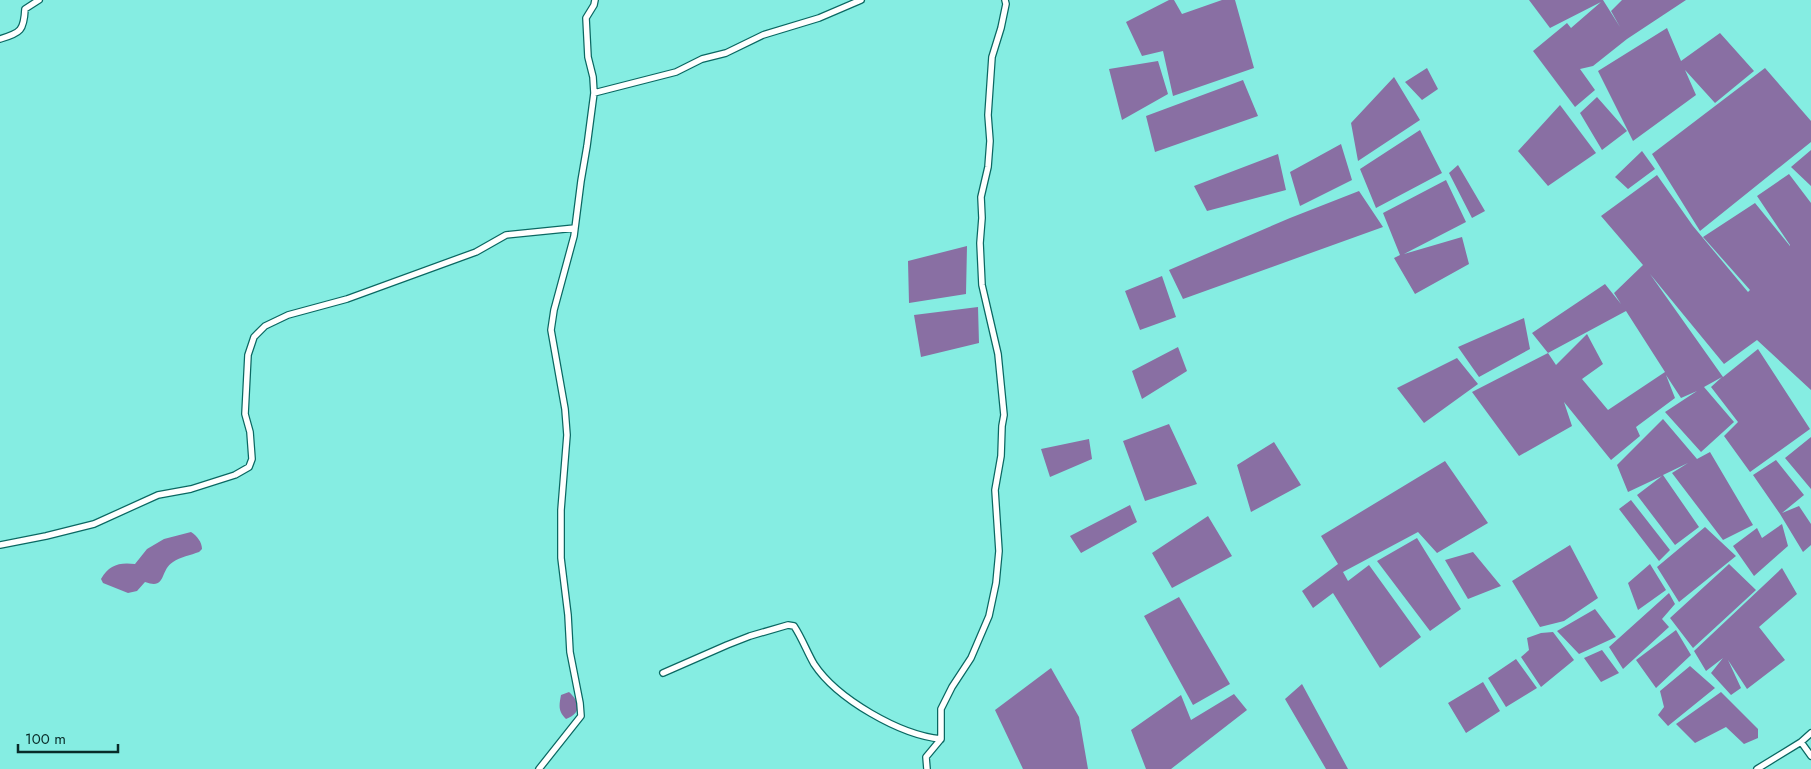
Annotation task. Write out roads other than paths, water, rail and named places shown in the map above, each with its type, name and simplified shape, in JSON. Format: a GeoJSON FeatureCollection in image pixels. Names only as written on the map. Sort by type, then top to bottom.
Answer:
{"type":"FeatureCollection","features":[{"type":"Feature","properties":{"kind":"street"},"geometry":{"type":"LineString","coordinates":[[0,39],[19,31],[25,24],[25,8],[39,0]]}},
{"type":"Feature","properties":{"kind":"street"},"geometry":{"type":"LineString","coordinates":[[539,769],[581,716],[570,652],[560,530],[567,434],[565,409],[551,330],[554,310],[575,228],[594,93],[588,57],[586,18],[595,0]]}},
{"type":"Feature","properties":{"kind":"street"},"geometry":{"type":"LineString","coordinates":[[594,93],[676,72],[702,59],[726,53],[762,35],[819,18],[861,0]]}},
{"type":"Feature","properties":{"kind":"street"},"geometry":{"type":"LineString","coordinates":[[927,769],[926,758],[941,739],[941,709],[952,687],[971,658],[989,616],[996,583],[999,551],[995,490],[1001,456],[1004,415],[998,354],[982,285],[980,243],[981,197],[988,167],[990,141],[988,115],[992,57],[1001,28],[1006,0]]}},
{"type":"Feature","properties":{"kind":"street"},"geometry":{"type":"LineString","coordinates":[[0,545],[94,524],[158,495],[191,489],[235,475],[249,467],[252,460],[250,432],[245,414],[248,355],[254,337],[264,326],[288,315],[347,299],[476,252],[506,235],[575,228]]}},
{"type":"Feature","properties":{"kind":"street"},"geometry":{"type":"LineString","coordinates":[[663,673],[750,636],[788,625],[794,626],[822,674],[847,697],[878,718],[919,735],[941,739]]}},
{"type":"Feature","properties":{"kind":"street"},"geometry":{"type":"LineString","coordinates":[[1757,769],[1801,742],[1811,733]]}},
{"type":"Feature","properties":{"kind":"street"},"geometry":{"type":"LineString","coordinates":[[1801,742],[1811,756]]}}]}
